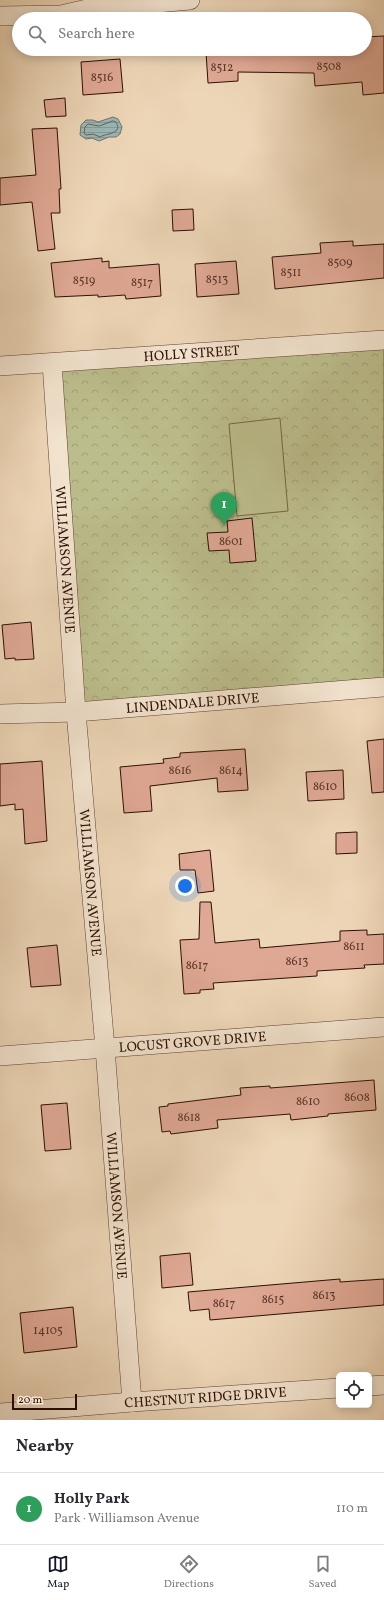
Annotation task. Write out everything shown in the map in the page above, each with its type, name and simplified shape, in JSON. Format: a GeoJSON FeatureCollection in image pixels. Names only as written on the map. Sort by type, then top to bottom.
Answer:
{"type":"FeatureCollection","features":[{"type":"Feature","properties":{"kind":"street"},"geometry":{"type":"LineString","coordinates":[[74,12],[87,9],[190,0]]}},
{"type":"Feature","properties":{"kind":"street"},"geometry":{"type":"LineString","coordinates":[[0,16],[12,16]]}},
{"type":"Feature","properties":{"kind":"street","name":"HOLLY STREET"},"geometry":{"type":"LineString","coordinates":[[0,366],[384,340]]}},
{"type":"Feature","properties":{"kind":"street","name":"WILLIAMSON AVENUE"},"geometry":{"type":"LineString","coordinates":[[52,363],[76,712],[105,1048],[132,1402]]}},
{"type":"Feature","properties":{"kind":"street","name":"LINDENDALE DRIVE"},"geometry":{"type":"LineString","coordinates":[[0,714],[76,712],[384,687]]}},
{"type":"Feature","properties":{"kind":"street","name":"LOCUST GROVE DRIVE"},"geometry":{"type":"LineString","coordinates":[[0,1056],[384,1027]]}},
{"type":"Feature","properties":{"kind":"street"},"geometry":{"type":"LineString","coordinates":[[372,1386],[384,1385]]}},
{"type":"Feature","properties":{"kind":"street","name":"CHESTNUT RIDGE DRIVE"},"geometry":{"type":"LineString","coordinates":[[0,1413],[132,1402],[336,1388]]}},
{"type":"Feature","properties":{"kind":"green space"},"geometry":{"type":"Polygon","coordinates":[[[384,340],[384,687],[76,712],[52,363],[384,340]]]}},
{"type":"Feature","properties":{"kind":"green space"},"geometry":{"type":"Polygon","coordinates":[[[280,418],[288,511],[237,516],[229,424],[280,418]]]}},
{"type":"Feature","properties":{"kind":"water"},"geometry":{"type":"Polygon","coordinates":[[[113,117],[118,119],[122,127],[120,134],[116,137],[109,137],[99,141],[92,138],[86,139],[80,135],[81,125],[86,120],[98,122],[113,117]]]}},
{"type":"Feature","properties":{"kind":"building"},"geometry":{"type":"Polygon","coordinates":[[[384,36],[384,93],[363,95],[362,82],[315,86],[314,73],[238,72],[238,81],[208,83],[206,56],[372,56],[372,37],[384,36]]]}},
{"type":"Feature","properties":{"kind":"building"},"geometry":{"type":"Polygon","coordinates":[[[120,59],[123,92],[83,95],[81,62],[120,59]]]}},
{"type":"Feature","properties":{"kind":"building"},"geometry":{"type":"Polygon","coordinates":[[[65,98],[66,116],[46,117],[44,100],[65,98]]]}},
{"type":"Feature","properties":{"kind":"building"},"geometry":{"type":"Polygon","coordinates":[[[57,128],[61,189],[59,189],[60,213],[51,213],[55,249],[38,251],[32,202],[0,205],[0,178],[36,175],[32,129],[57,128]]]}},
{"type":"Feature","properties":{"kind":"building"},"geometry":{"type":"Polygon","coordinates":[[[193,209],[194,230],[173,231],[172,210],[193,209]]]}},
{"type":"Feature","properties":{"kind":"building"},"geometry":{"type":"Polygon","coordinates":[[[353,241],[353,246],[384,244],[384,278],[275,289],[272,257],[321,253],[320,243],[353,241]]]}},
{"type":"Feature","properties":{"kind":"building"},"geometry":{"type":"Polygon","coordinates":[[[102,258],[102,262],[109,261],[109,268],[159,264],[161,296],[126,299],[125,295],[98,297],[98,295],[55,297],[51,263],[102,258]]]}},
{"type":"Feature","properties":{"kind":"building"},"geometry":{"type":"Polygon","coordinates":[[[236,261],[239,294],[197,297],[195,264],[236,261]]]}},
{"type":"Feature","properties":{"kind":"building"},"geometry":{"type":"Polygon","coordinates":[[[252,518],[256,561],[230,563],[229,550],[209,551],[207,533],[228,532],[227,521],[252,518]]]}},
{"type":"Feature","properties":{"kind":"building"},"geometry":{"type":"Polygon","coordinates":[[[31,622],[34,659],[5,659],[2,625],[31,622]]]}},
{"type":"Feature","properties":{"kind":"building"},"geometry":{"type":"Polygon","coordinates":[[[384,739],[384,792],[372,793],[367,741],[384,739]]]}},
{"type":"Feature","properties":{"kind":"building"},"geometry":{"type":"Polygon","coordinates":[[[245,749],[248,790],[218,792],[217,778],[150,786],[152,811],[124,813],[120,767],[164,763],[163,759],[180,757],[180,753],[245,749]]]}},
{"type":"Feature","properties":{"kind":"building"},"geometry":{"type":"Polygon","coordinates":[[[42,761],[47,841],[25,844],[23,809],[15,810],[15,804],[0,806],[0,764],[42,761]]]}},
{"type":"Feature","properties":{"kind":"building"},"geometry":{"type":"Polygon","coordinates":[[[343,770],[344,799],[308,801],[306,772],[343,770]]]}},
{"type":"Feature","properties":{"kind":"building"},"geometry":{"type":"Polygon","coordinates":[[[357,832],[357,853],[336,854],[336,833],[357,832]]]}},
{"type":"Feature","properties":{"kind":"building"},"geometry":{"type":"Polygon","coordinates":[[[210,850],[214,891],[198,893],[195,870],[180,870],[179,854],[210,850]]]}},
{"type":"Feature","properties":{"kind":"building"},"geometry":{"type":"Polygon","coordinates":[[[200,902],[211,902],[215,943],[259,939],[260,948],[340,941],[340,931],[367,930],[367,935],[384,934],[384,964],[364,965],[365,968],[317,971],[317,976],[213,983],[214,989],[200,990],[200,993],[184,994],[180,940],[199,939],[200,902]]]}},
{"type":"Feature","properties":{"kind":"building"},"geometry":{"type":"Polygon","coordinates":[[[57,945],[61,985],[31,987],[27,948],[57,945]]]}},
{"type":"Feature","properties":{"kind":"building"},"geometry":{"type":"Polygon","coordinates":[[[374,1080],[376,1110],[328,1114],[328,1116],[291,1120],[290,1114],[217,1120],[218,1128],[171,1134],[170,1131],[162,1132],[159,1107],[168,1106],[168,1104],[241,1095],[240,1088],[270,1086],[270,1088],[374,1080]]]}},
{"type":"Feature","properties":{"kind":"building"},"geometry":{"type":"Polygon","coordinates":[[[67,1103],[71,1149],[45,1151],[41,1105],[67,1103]]]}},
{"type":"Feature","properties":{"kind":"building"},"geometry":{"type":"Polygon","coordinates":[[[190,1253],[193,1285],[162,1288],[160,1256],[190,1253]]]}},
{"type":"Feature","properties":{"kind":"building"},"geometry":{"type":"Polygon","coordinates":[[[340,1279],[340,1282],[384,1279],[384,1305],[210,1320],[209,1309],[190,1311],[188,1292],[340,1279]]]}},
{"type":"Feature","properties":{"kind":"building"},"geometry":{"type":"Polygon","coordinates":[[[73,1307],[77,1347],[24,1353],[20,1313],[73,1307]]]}},
{"type":"Feature","properties":{"kind":"place","name":"Holly Park"},"geometry":{"type":"Point","coordinates":[224,525]}}]}
